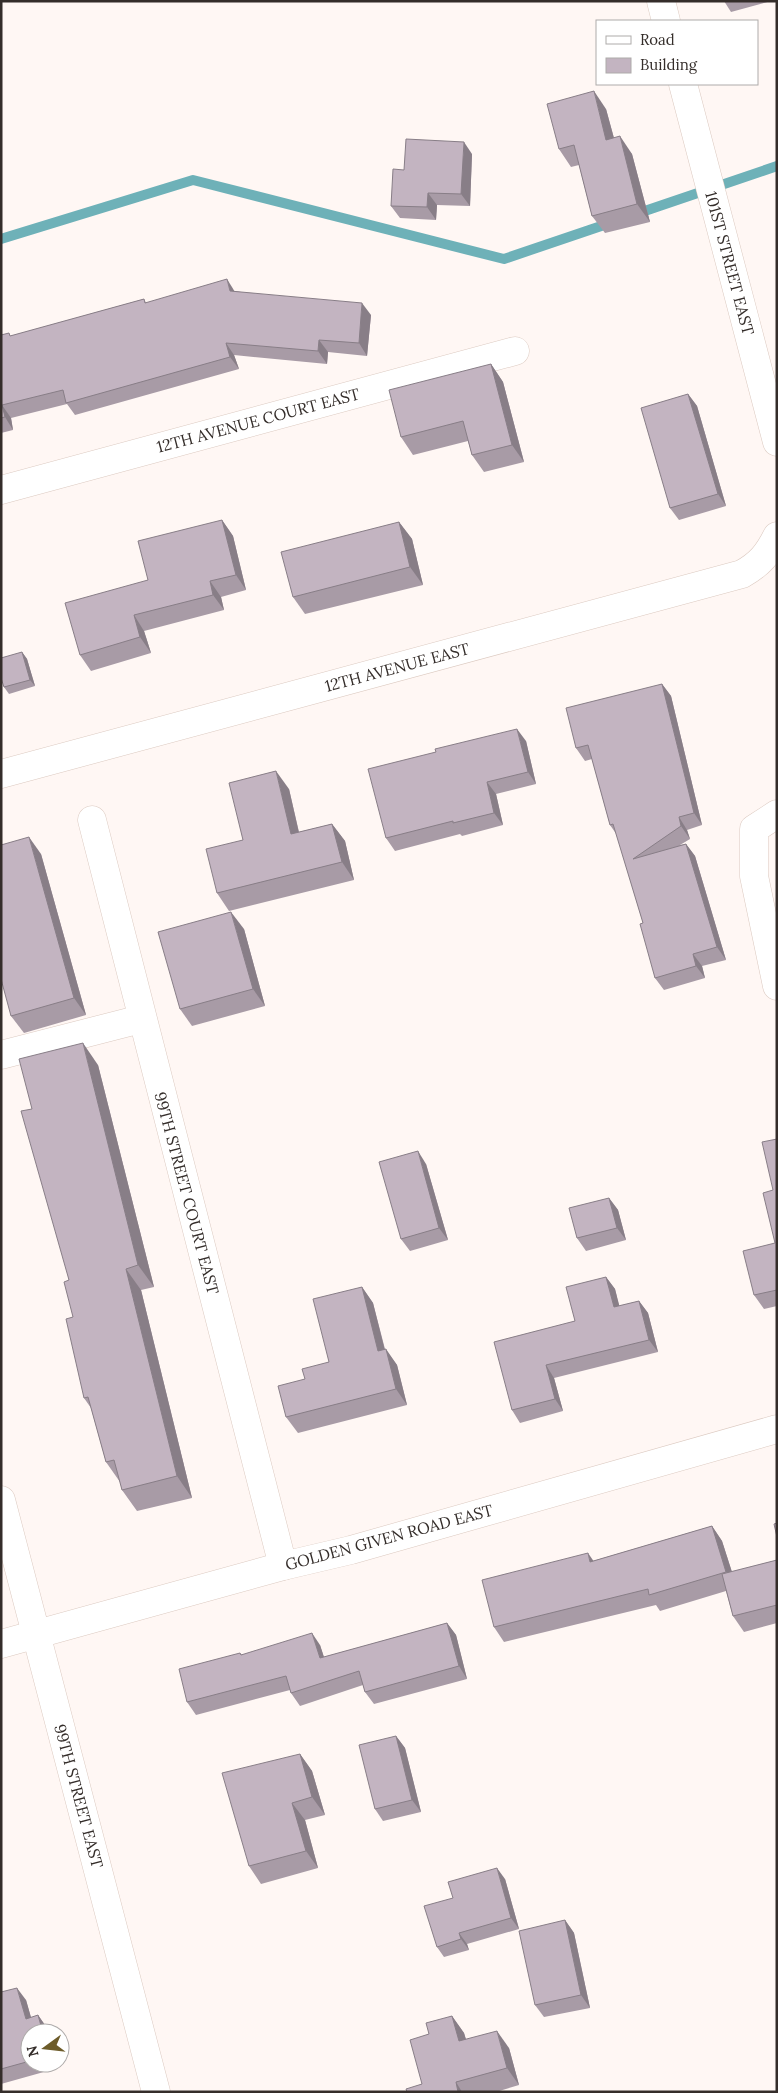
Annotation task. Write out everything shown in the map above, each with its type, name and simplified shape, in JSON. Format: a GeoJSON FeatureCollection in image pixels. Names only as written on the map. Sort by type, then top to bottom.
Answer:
{"type":"FeatureCollection","features":[{"type":"Feature","properties":{"kind":"street"},"geometry":{"type":"LineString","coordinates":[[661,1],[666,20]]}},
{"type":"Feature","properties":{"kind":"street","name":"101ST STREET EAST"},"geometry":{"type":"LineString","coordinates":[[683,85],[777,442]]}},
{"type":"Feature","properties":{"kind":"street","name":"12TH AVENUE COURT EAST"},"geometry":{"type":"LineString","coordinates":[[1,490],[515,351]]}},
{"type":"Feature","properties":{"kind":"street","name":"12TH AVENUE EAST"},"geometry":{"type":"LineString","coordinates":[[1,774],[742,574],[758,565],[769,551],[777,536]]}},
{"type":"Feature","properties":{"kind":"street"},"geometry":{"type":"LineString","coordinates":[[777,814],[754,830],[754,876],[777,986]]}},
{"type":"Feature","properties":{"kind":"street","name":"99TH STREET COURT EAST"},"geometry":{"type":"LineString","coordinates":[[92,820],[141,1018],[283,1566]]}},
{"type":"Feature","properties":{"kind":"street"},"geometry":{"type":"LineString","coordinates":[[1,1055],[141,1018]]}},
{"type":"Feature","properties":{"kind":"street","name":"GOLDEN GIVEN ROAD EAST"},"geometry":{"type":"LineString","coordinates":[[1,1644],[283,1566],[351,1550],[777,1429]]}},
{"type":"Feature","properties":{"kind":"street","name":"99TH STREET EAST"},"geometry":{"type":"LineString","coordinates":[[1,1500],[156,2092]]}},
{"type":"Feature","properties":{"kind":"building"},"geometry":{"type":"Polygon","coordinates":[[[594,91],[606,140],[620,136],[637,204],[592,216],[574,145],[559,149],[547,104],[594,91]]]}},
{"type":"Feature","properties":{"kind":"building"},"geometry":{"type":"Polygon","coordinates":[[[406,139],[464,142],[461,194],[428,193],[427,207],[391,206],[393,169],[404,170],[406,139]]]}},
{"type":"Feature","properties":{"kind":"building"},"geometry":{"type":"Polygon","coordinates":[[[227,279],[230,291],[362,303],[359,343],[319,340],[318,351],[226,343],[230,357],[66,403],[63,390],[2,405],[5,417],[1,418],[1,335],[9,333],[10,336],[144,299],[145,303],[227,279]]]}},
{"type":"Feature","properties":{"kind":"building"},"geometry":{"type":"Polygon","coordinates":[[[491,364],[512,445],[472,455],[463,421],[401,437],[389,390],[491,364]]]}},
{"type":"Feature","properties":{"kind":"building"},"geometry":{"type":"Polygon","coordinates":[[[688,394],[718,494],[670,508],[641,408],[688,394]]]}},
{"type":"Feature","properties":{"kind":"building"},"geometry":{"type":"Polygon","coordinates":[[[222,520],[236,575],[210,581],[213,595],[134,615],[140,637],[80,655],[65,603],[148,580],[138,541],[222,520]]]}},
{"type":"Feature","properties":{"kind":"building"},"geometry":{"type":"Polygon","coordinates":[[[399,522],[410,567],[293,597],[281,552],[399,522]]]}},
{"type":"Feature","properties":{"kind":"building"},"geometry":{"type":"Polygon","coordinates":[[[22,652],[30,680],[4,687],[1,678],[1,658],[22,652]]]}},
{"type":"Feature","properties":{"kind":"building"},"geometry":{"type":"Polygon","coordinates":[[[662,684],[694,813],[679,817],[681,826],[633,859],[686,844],[717,947],[693,954],[696,966],[655,978],[640,924],[643,923],[613,824],[610,825],[588,745],[576,748],[566,708],[662,684]]]}},
{"type":"Feature","properties":{"kind":"building"},"geometry":{"type":"Polygon","coordinates":[[[517,729],[528,772],[487,782],[494,813],[386,838],[368,769],[436,752],[435,749],[517,729]]]}},
{"type":"Feature","properties":{"kind":"building"},"geometry":{"type":"Polygon","coordinates":[[[276,771],[291,834],[332,824],[342,862],[217,893],[206,849],[243,840],[229,783],[276,771]]]}},
{"type":"Feature","properties":{"kind":"building"},"geometry":{"type":"Polygon","coordinates":[[[29,837],[74,998],[11,1016],[1,979],[1,845],[29,837]]]}},
{"type":"Feature","properties":{"kind":"building"},"geometry":{"type":"Polygon","coordinates":[[[231,912],[253,989],[180,1009],[158,932],[231,912]]]}},
{"type":"Feature","properties":{"kind":"building"},"geometry":{"type":"Polygon","coordinates":[[[83,1043],[138,1265],[126,1269],[177,1476],[122,1490],[114,1460],[106,1462],[88,1397],[84,1398],[66,1319],[73,1317],[64,1282],[69,1280],[21,1111],[32,1109],[19,1059],[83,1043]]]}},
{"type":"Feature","properties":{"kind":"building"},"geometry":{"type":"Polygon","coordinates":[[[777,1139],[777,1290],[754,1295],[743,1251],[775,1243],[763,1193],[773,1190],[762,1142],[777,1139]]]}},
{"type":"Feature","properties":{"kind":"building"},"geometry":{"type":"Polygon","coordinates":[[[418,1151],[439,1228],[401,1239],[379,1162],[418,1151]]]}},
{"type":"Feature","properties":{"kind":"building"},"geometry":{"type":"Polygon","coordinates":[[[609,1198],[617,1228],[577,1238],[569,1208],[609,1198]]]}},
{"type":"Feature","properties":{"kind":"building"},"geometry":{"type":"Polygon","coordinates":[[[606,1277],[614,1307],[639,1301],[649,1340],[546,1365],[555,1399],[512,1410],[494,1342],[575,1321],[566,1287],[606,1277]]]}},
{"type":"Feature","properties":{"kind":"building"},"geometry":{"type":"Polygon","coordinates":[[[362,1287],[378,1351],[386,1349],[396,1389],[286,1417],[278,1386],[305,1379],[302,1369],[329,1362],[313,1299],[362,1287]]]}},
{"type":"Feature","properties":{"kind":"building"},"geometry":{"type":"Polygon","coordinates":[[[777,1523],[777,1537],[774,1524],[777,1523]]]}},
{"type":"Feature","properties":{"kind":"building"},"geometry":{"type":"Polygon","coordinates":[[[712,1526],[726,1572],[649,1595],[648,1589],[494,1627],[482,1580],[588,1553],[590,1562],[712,1526]]]}},
{"type":"Feature","properties":{"kind":"building"},"geometry":{"type":"Polygon","coordinates":[[[777,1560],[777,1605],[733,1616],[722,1574],[777,1560]]]}},
{"type":"Feature","properties":{"kind":"building"},"geometry":{"type":"Polygon","coordinates":[[[447,1623],[459,1666],[365,1692],[359,1671],[291,1693],[286,1676],[187,1702],[179,1669],[240,1653],[241,1655],[312,1633],[320,1658],[447,1623]]]}},
{"type":"Feature","properties":{"kind":"building"},"geometry":{"type":"Polygon","coordinates":[[[396,1736],[412,1800],[375,1809],[359,1745],[396,1736]]]}},
{"type":"Feature","properties":{"kind":"building"},"geometry":{"type":"Polygon","coordinates":[[[300,1754],[312,1797],[292,1803],[306,1851],[249,1866],[222,1773],[300,1754]]]}},
{"type":"Feature","properties":{"kind":"building"},"geometry":{"type":"Polygon","coordinates":[[[497,1868],[511,1918],[459,1933],[461,1939],[437,1947],[424,1906],[453,1898],[448,1882],[497,1868]]]}},
{"type":"Feature","properties":{"kind":"building"},"geometry":{"type":"Polygon","coordinates":[[[565,1920],[581,1995],[535,2005],[519,1931],[565,1920]]]}},
{"type":"Feature","properties":{"kind":"building"},"geometry":{"type":"Polygon","coordinates":[[[17,1988],[26,2019],[38,2015],[40,2023],[20,2023],[20,2064],[1,2069],[1,1992],[17,1988]]]}},
{"type":"Feature","properties":{"kind":"building"},"geometry":{"type":"Polygon","coordinates":[[[452,2016],[459,2041],[497,2031],[507,2068],[456,2082],[458,2092],[407,2092],[406,2089],[422,2084],[410,2040],[429,2034],[426,2023],[452,2016]]]}},
{"type":"Feature","properties":{"kind":"waterway"},"geometry":{"type":"LineString","coordinates":[[633,215],[777,166]]}},
{"type":"Feature","properties":{"kind":"waterway"},"geometry":{"type":"LineString","coordinates":[[1,239],[193,180],[504,259],[613,222]]}}]}
